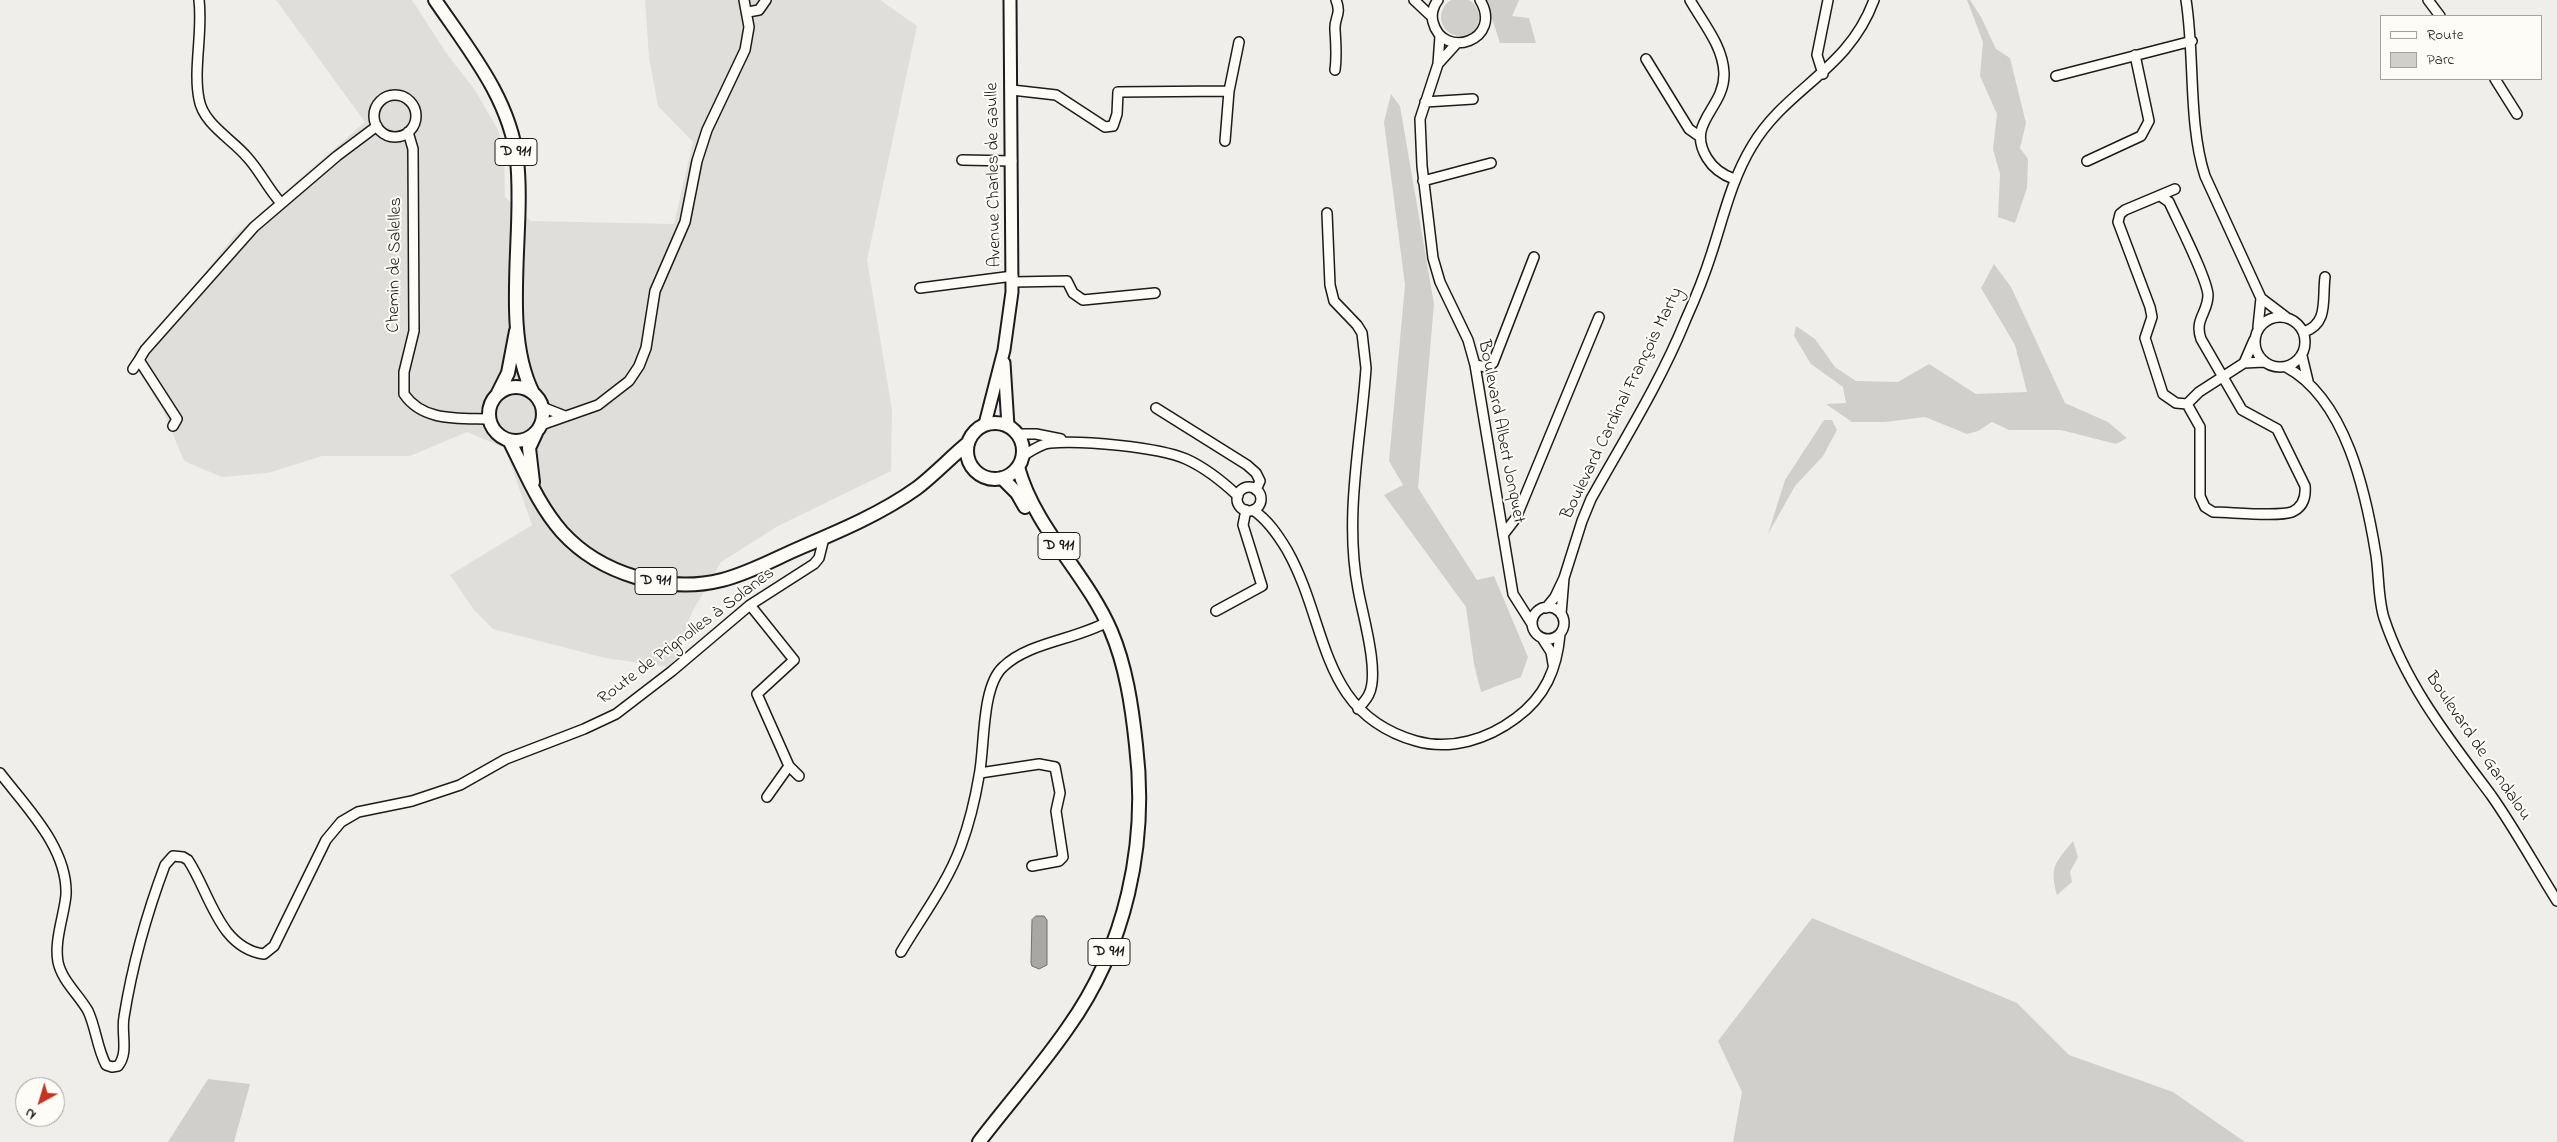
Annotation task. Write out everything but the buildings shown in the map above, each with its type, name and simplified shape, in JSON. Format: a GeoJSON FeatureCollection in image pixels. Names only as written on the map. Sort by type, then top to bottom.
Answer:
{"type":"FeatureCollection","features":[{"type":"Feature","properties":{"kind":"main road","name":"D 911"},"geometry":{"type":"LineString","coordinates":[[435,0],[493,88],[510,130],[517,160],[518,180],[517,326],[524,373],[533,393]]}},
{"type":"Feature","properties":{"kind":"main road","name":"Avenue Charles de Gaulle"},"geometry":{"type":"LineString","coordinates":[[1004,350],[1013,279],[1010,0]]}},
{"type":"Feature","properties":{"kind":"main road","name":"D 911"},"geometry":{"type":"LineString","coordinates":[[497,395],[508,373],[517,326]]}},
{"type":"Feature","properties":{"kind":"main road"},"geometry":{"type":"LineString","coordinates":[[985,424],[1004,350]]}},
{"type":"Feature","properties":{"kind":"main road"},"geometry":{"type":"LineString","coordinates":[[1004,350],[1013,430],[1023,445],[1020,462],[1002,478],[984,477],[971,465],[967,454],[968,443],[976,430],[985,424],[997,422],[1013,430]]}},
{"type":"Feature","properties":{"kind":"main road"},"geometry":{"type":"LineString","coordinates":[[514,387],[523,388],[533,393],[542,406],[538,429],[522,440],[509,440],[497,434],[489,419],[490,407],[497,395],[514,387]]}},
{"type":"Feature","properties":{"kind":"main road","name":"D 911"},"geometry":{"type":"LineString","coordinates":[[535,492],[529,456],[531,441],[538,429]]}},
{"type":"Feature","properties":{"kind":"main road","name":"D 911"},"geometry":{"type":"LineString","coordinates":[[509,440],[525,476],[550,516],[578,546],[610,566],[641,578],[678,584],[707,583],[750,570],[824,538],[898,501],[932,476],[968,443]]}},
{"type":"Feature","properties":{"kind":"main road","name":"D 911"},"geometry":{"type":"LineString","coordinates":[[979,1142],[1067,1029],[1095,982],[1118,931],[1132,876],[1137,842],[1139,792],[1134,726],[1123,673],[1112,654],[1104,624],[1089,589],[1032,505],[1020,462]]}},
{"type":"Feature","properties":{"kind":"main road","name":"D 911"},"geometry":{"type":"LineString","coordinates":[[932,476],[950,466],[971,465]]}},
{"type":"Feature","properties":{"kind":"main road","name":"D 911"},"geometry":{"type":"LineString","coordinates":[[1002,478],[1017,493],[1104,624]]}},
{"type":"Feature","properties":{"kind":"street"},"geometry":{"type":"LineString","coordinates":[[199,0],[202,22],[199,100],[209,119],[248,157],[270,191],[281,203]]}},
{"type":"Feature","properties":{"kind":"street"},"geometry":{"type":"LineString","coordinates":[[538,429],[565,416],[598,405],[629,381],[639,366],[646,348],[655,291],[684,222],[697,161],[707,130],[745,50],[749,27],[748,12],[744,0]]}},
{"type":"Feature","properties":{"kind":"street"},"geometry":{"type":"LineString","coordinates":[[748,12],[759,10],[766,0]]}},
{"type":"Feature","properties":{"kind":"street"},"geometry":{"type":"LineString","coordinates":[[1335,70],[1337,46],[1335,28],[1340,10],[1336,0]]}},
{"type":"Feature","properties":{"kind":"street"},"geometry":{"type":"LineString","coordinates":[[1414,0],[1432,17],[1440,36],[1457,43],[1472,40],[1483,29],[1486,14],[1480,0]]}},
{"type":"Feature","properties":{"kind":"street"},"geometry":{"type":"LineString","coordinates":[[1432,17],[1438,0]]}},
{"type":"Feature","properties":{"kind":"street"},"geometry":{"type":"LineString","coordinates":[[1690,0],[1721,54],[1724,74],[1722,94],[1702,125],[1699,136],[1702,150],[1711,165],[1734,179]]}},
{"type":"Feature","properties":{"kind":"street"},"geometry":{"type":"LineString","coordinates":[[1823,74],[1819,66],[1818,55],[1828,0]]}},
{"type":"Feature","properties":{"kind":"street","name":"Boulevard Cardinal François Marty"},"geometry":{"type":"LineString","coordinates":[[1543,609],[1555,597],[1564,578],[1582,521],[1592,499],[1686,321],[1711,254],[1734,179],[1752,145],[1768,123],[1786,104],[1823,74],[1844,53],[1860,30],[1874,0]]}},
{"type":"Feature","properties":{"kind":"street"},"geometry":{"type":"LineString","coordinates":[[2186,0],[2192,42],[2199,156],[2205,176],[2261,298],[2300,325],[2306,340],[2302,356],[2286,367],[2278,368],[2264,362],[2244,363],[2199,392],[2188,404]]}},
{"type":"Feature","properties":{"kind":"street"},"geometry":{"type":"LineString","coordinates":[[2428,0],[2439,15]]}},
{"type":"Feature","properties":{"kind":"street","name":"Boulevard Albert Jonquet"},"geometry":{"type":"LineString","coordinates":[[1440,36],[1438,64],[1420,118],[1423,181],[1433,258],[1440,282],[1468,340],[1475,365],[1513,594],[1532,624]]}},
{"type":"Feature","properties":{"kind":"street"},"geometry":{"type":"LineString","coordinates":[[1225,141],[1229,91],[1239,42]]}},
{"type":"Feature","properties":{"kind":"street"},"geometry":{"type":"LineString","coordinates":[[2056,76],[2192,42]]}},
{"type":"Feature","properties":{"kind":"street","name":"Boulevard Albert Jonquet"},"geometry":{"type":"LineString","coordinates":[[1438,64],[1457,43]]}},
{"type":"Feature","properties":{"kind":"street"},"geometry":{"type":"LineString","coordinates":[[2088,161],[2141,136],[2149,121],[2135,55]]}},
{"type":"Feature","properties":{"kind":"street"},"geometry":{"type":"LineString","coordinates":[[1646,59],[1689,129],[1699,136]]}},
{"type":"Feature","properties":{"kind":"street"},"geometry":{"type":"LineString","coordinates":[[2496,80],[2518,114]]}},
{"type":"Feature","properties":{"kind":"street"},"geometry":{"type":"LineString","coordinates":[[1012,90],[1056,95],[1104,127],[1113,126],[1117,114],[1118,92],[1229,91]]}},
{"type":"Feature","properties":{"kind":"street"},"geometry":{"type":"LineString","coordinates":[[397,95],[409,101],[416,113],[414,125],[408,132],[395,137],[388,135],[377,126],[374,114],[379,103],[390,96],[397,95]]}},
{"type":"Feature","properties":{"kind":"street"},"geometry":{"type":"LineString","coordinates":[[1425,102],[1473,99]]}},
{"type":"Feature","properties":{"kind":"street"},"geometry":{"type":"LineString","coordinates":[[132,369],[140,360],[145,350],[240,241],[281,203],[337,156],[377,126]]}},
{"type":"Feature","properties":{"kind":"street","name":"Chemin de Salelles"},"geometry":{"type":"LineString","coordinates":[[408,132],[413,150],[414,331],[404,372],[404,394],[417,408],[428,414],[458,418],[489,419]]}},
{"type":"Feature","properties":{"kind":"street"},"geometry":{"type":"LineString","coordinates":[[962,160],[1012,161]]}},
{"type":"Feature","properties":{"kind":"street"},"geometry":{"type":"LineString","coordinates":[[1423,181],[1490,163]]}},
{"type":"Feature","properties":{"kind":"street"},"geometry":{"type":"LineString","coordinates":[[2175,189],[2126,210],[2120,214],[2118,222],[2150,307],[2152,318],[2145,338],[2164,394],[2176,403],[2188,404]]}},
{"type":"Feature","properties":{"kind":"street"},"geometry":{"type":"LineString","coordinates":[[2162,196],[2169,202],[2207,287],[2207,303],[2198,329],[2242,410],[2278,429],[2305,486],[2306,494],[2300,506],[2286,513],[2213,512],[2205,507],[2200,496],[2200,427],[2188,404]]}},
{"type":"Feature","properties":{"kind":"street"},"geometry":{"type":"LineString","coordinates":[[1327,213],[1330,285],[1334,301],[1357,324],[1362,333],[1366,359],[1352,540],[1358,588],[1371,655],[1371,692],[1358,709]]}},
{"type":"Feature","properties":{"kind":"street"},"geometry":{"type":"LineString","coordinates":[[1475,365],[1487,367],[1493,363],[1534,258]]}},
{"type":"Feature","properties":{"kind":"street"},"geometry":{"type":"LineString","coordinates":[[2304,332],[2314,329],[2322,318],[2325,277]]}},
{"type":"Feature","properties":{"kind":"street"},"geometry":{"type":"LineString","coordinates":[[920,288],[1013,279],[1067,281],[1073,293],[1083,300],[1155,293]]}},
{"type":"Feature","properties":{"kind":"street"},"geometry":{"type":"LineString","coordinates":[[2244,363],[2258,329],[2261,298]]}},
{"type":"Feature","properties":{"kind":"street"},"geometry":{"type":"LineString","coordinates":[[1502,535],[1516,518],[1599,317]]}},
{"type":"Feature","properties":{"kind":"street"},"geometry":{"type":"LineString","coordinates":[[2258,329],[2270,318],[2286,317]]}},
{"type":"Feature","properties":{"kind":"street"},"geometry":{"type":"LineString","coordinates":[[2255,339],[2255,347],[2264,362]]}},
{"type":"Feature","properties":{"kind":"street","name":"Boulevard de Gandalou"},"geometry":{"type":"LineString","coordinates":[[2302,356],[2308,382]]}},
{"type":"Feature","properties":{"kind":"street"},"geometry":{"type":"LineString","coordinates":[[140,360],[177,419],[173,426]]}},
{"type":"Feature","properties":{"kind":"street","name":"Boulevard de Gandalou"},"geometry":{"type":"LineString","coordinates":[[2286,367],[2308,382],[2342,430],[2364,494],[2376,554],[2384,617],[2412,683],[2451,743],[2492,797],[2557,901]]}},
{"type":"Feature","properties":{"kind":"street"},"geometry":{"type":"LineString","coordinates":[[542,406],[565,416]]}},
{"type":"Feature","properties":{"kind":"street"},"geometry":{"type":"LineString","coordinates":[[1156,408],[1247,465],[1256,473],[1260,481],[1256,490]]}},
{"type":"Feature","properties":{"kind":"street"},"geometry":{"type":"LineString","coordinates":[[1013,430],[1088,444],[1168,453],[1185,458],[1240,493]]}},
{"type":"Feature","properties":{"kind":"street"},"geometry":{"type":"LineString","coordinates":[[1020,462],[1049,443],[1088,444]]}},
{"type":"Feature","properties":{"kind":"street"},"geometry":{"type":"LineString","coordinates":[[1269,524],[1238,503],[1240,493],[1249,488],[1256,490],[1260,496],[1260,503],[1269,524],[1299,572],[1332,669],[1344,691],[1358,709],[1377,725],[1397,736],[1422,743],[1443,745],[1466,742],[1484,737],[1502,728],[1524,713],[1547,685],[1553,672],[1564,622],[1557,610],[1519,604]]}},
{"type":"Feature","properties":{"kind":"street"},"geometry":{"type":"LineString","coordinates":[[1216,611],[1262,586],[1243,525],[1249,510],[1260,503]]}},
{"type":"Feature","properties":{"kind":"street","name":"Route de Prignolles à Solanes"},"geometry":{"type":"LineString","coordinates":[[0,773],[41,827],[53,846],[62,868],[66,893],[58,962],[62,973],[88,1011],[106,1065],[118,1066],[124,1058],[123,1019],[143,935],[165,865],[173,856],[183,857],[188,860],[226,931],[237,944],[254,952],[264,954],[274,946],[326,840],[341,822],[358,812],[412,801],[460,784],[506,759],[575,733],[616,714],[672,671],[750,605],[814,564],[819,558],[824,538]]}},
{"type":"Feature","properties":{"kind":"street","name":"Boulevard Cardinal François Marty"},"geometry":{"type":"LineString","coordinates":[[1561,614],[1564,578]]}},
{"type":"Feature","properties":{"kind":"street"},"geometry":{"type":"LineString","coordinates":[[750,605],[794,660],[757,694],[789,766],[799,776]]}},
{"type":"Feature","properties":{"kind":"street"},"geometry":{"type":"LineString","coordinates":[[1543,609],[1533,619],[1532,624],[1535,632],[1542,638],[1551,652],[1553,672]]}},
{"type":"Feature","properties":{"kind":"street"},"geometry":{"type":"LineString","coordinates":[[901,952],[961,847],[980,773],[991,687],[1002,667],[1025,651],[1067,639],[1104,624]]}},
{"type":"Feature","properties":{"kind":"street"},"geometry":{"type":"LineString","coordinates":[[1542,638],[1551,639],[1560,634]]}},
{"type":"Feature","properties":{"kind":"street"},"geometry":{"type":"LineString","coordinates":[[980,773],[994,773],[1039,764],[1050,764],[1055,767],[1060,793],[1056,811],[1063,857],[1059,861],[1032,866]]}},
{"type":"Feature","properties":{"kind":"street"},"geometry":{"type":"LineString","coordinates":[[767,797],[789,766]]}},
{"type":"Feature","properties":{"kind":"shaded area"},"geometry":{"type":"Polygon","coordinates":[[[276,0],[412,0],[447,54],[475,90],[498,130],[504,153],[505,197],[531,221],[674,224],[693,142],[658,106],[649,58],[645,0],[880,0],[917,26],[867,260],[892,410],[891,471],[778,526],[721,562],[691,614],[676,658],[669,667],[605,658],[493,629],[475,611],[450,575],[532,525],[505,448],[467,432],[410,456],[322,456],[268,473],[222,477],[184,461],[163,410],[133,363],[135,351],[177,309],[234,236],[365,122],[276,0]]]}},
{"type":"Feature","properties":{"kind":"shaded area"},"geometry":{"type":"Polygon","coordinates":[[[1036,916],[1044,916],[1047,920],[1047,965],[1039,969],[1032,966],[1031,963],[1032,920],[1036,916]]]}},
{"type":"Feature","properties":{"kind":"green space"},"geometry":{"type":"Polygon","coordinates":[[[1453,-1],[1467,-1],[1474,3],[1478,10],[1478,24],[1474,31],[1467,35],[1453,35],[1446,31],[1442,24],[1442,10],[1446,3],[1453,-1]]]}},
{"type":"Feature","properties":{"kind":"green space"},"geometry":{"type":"Polygon","coordinates":[[[1486,0],[1519,0],[1512,16],[1529,18],[1536,43],[1500,43],[1486,0]]]}},
{"type":"Feature","properties":{"kind":"green space"},"geometry":{"type":"Polygon","coordinates":[[[1967,0],[1970,0],[1981,17],[1996,49],[2010,58],[2026,123],[2020,148],[2028,159],[2027,188],[2015,223],[1998,217],[2000,174],[1993,149],[1997,114],[1980,76],[1983,42],[1967,0]]]}},
{"type":"Feature","properties":{"kind":"green space"},"geometry":{"type":"Polygon","coordinates":[[[1391,94],[1400,106],[1434,304],[1418,488],[1477,580],[1494,576],[1528,657],[1521,677],[1481,692],[1474,664],[1466,607],[1384,495],[1403,485],[1389,461],[1405,285],[1384,122],[1391,94]]]}},
{"type":"Feature","properties":{"kind":"green space"},"geometry":{"type":"Polygon","coordinates":[[[1994,264],[2011,287],[2065,403],[2108,422],[2127,438],[2116,444],[2061,430],[2009,430],[1992,422],[1978,431],[1967,434],[1925,417],[1885,422],[1852,422],[1826,404],[1846,403],[1843,387],[1811,364],[1794,336],[1796,326],[1815,339],[1835,367],[1856,381],[1898,382],[1929,364],[1976,394],[2027,392],[2015,345],[1981,288],[1994,264]]]}},
{"type":"Feature","properties":{"kind":"green space"},"geometry":{"type":"Polygon","coordinates":[[[1824,420],[1832,420],[1837,430],[1823,456],[1795,486],[1768,534],[1785,480],[1824,420]]]}},
{"type":"Feature","properties":{"kind":"green space"},"geometry":{"type":"Polygon","coordinates":[[[2073,841],[2078,857],[2070,872],[2072,882],[2057,895],[2054,878],[2055,866],[2073,841]]]}},
{"type":"Feature","properties":{"kind":"green space"},"geometry":{"type":"Polygon","coordinates":[[[1812,918],[2017,1003],[2069,1055],[2173,1092],[2245,1142],[1733,1142],[1742,1092],[1718,1041],[1812,918]]]}},
{"type":"Feature","properties":{"kind":"green space"},"geometry":{"type":"Polygon","coordinates":[[[208,1079],[250,1084],[234,1142],[168,1142],[208,1079]]]}}]}
